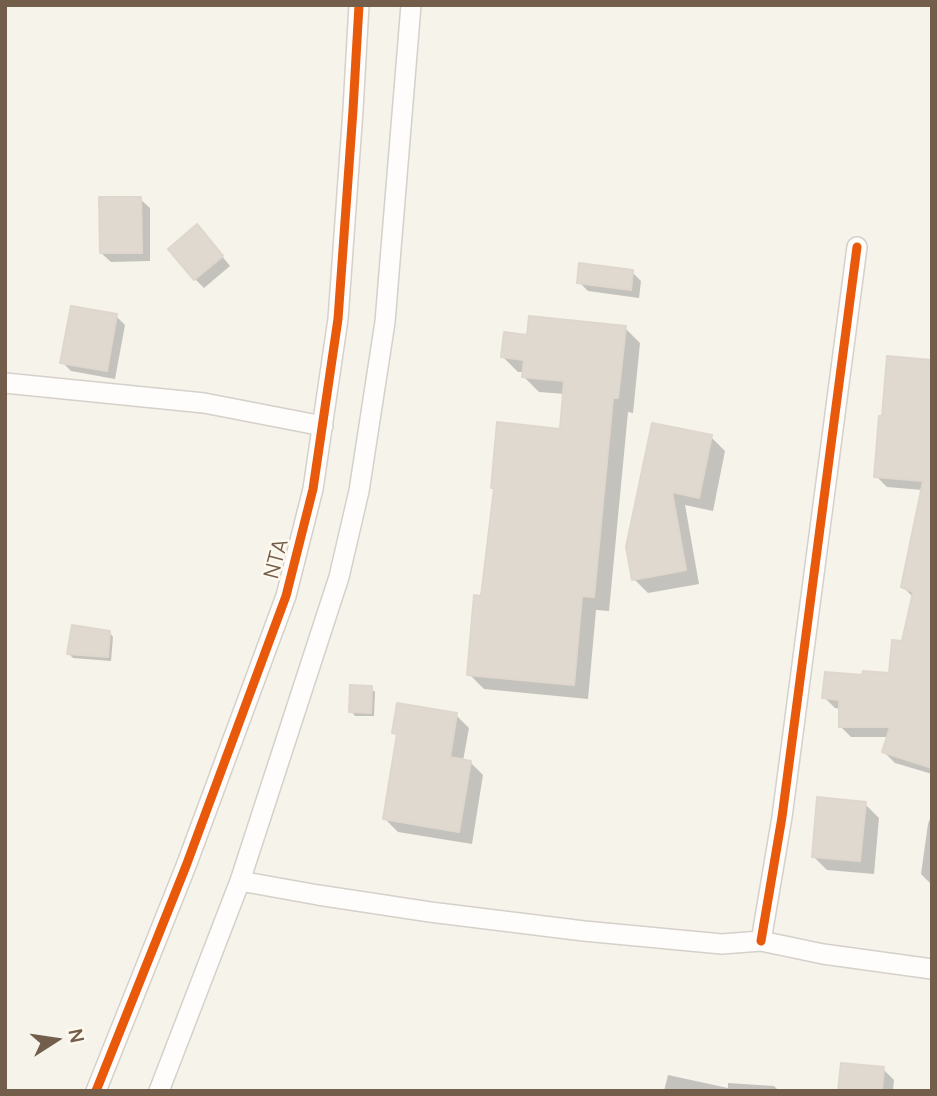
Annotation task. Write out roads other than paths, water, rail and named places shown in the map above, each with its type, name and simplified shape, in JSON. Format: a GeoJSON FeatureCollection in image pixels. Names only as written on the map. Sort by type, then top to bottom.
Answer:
{"type":"FeatureCollection","features":[{"type":"Feature","properties":{"kind":"street","name":"NTA"},"geometry":{"type":"LineString","coordinates":[[96,1091],[186,866],[286,596],[313,489],[338,318],[359,5]]}},
{"type":"Feature","properties":{"kind":"street"},"geometry":{"type":"LineString","coordinates":[[159,1091],[240,881],[339,577],[359,491],[385,322],[411,5]]}},
{"type":"Feature","properties":{"kind":"street"},"geometry":{"type":"LineString","coordinates":[[761,941],[782,817],[857,247]]}},
{"type":"Feature","properties":{"kind":"street"},"geometry":{"type":"LineString","coordinates":[[5,383],[204,403],[323,426]]}},
{"type":"Feature","properties":{"kind":"street"},"geometry":{"type":"LineString","coordinates":[[240,881],[430,912],[584,931],[722,944],[761,941],[823,954],[932,969]]}}]}
